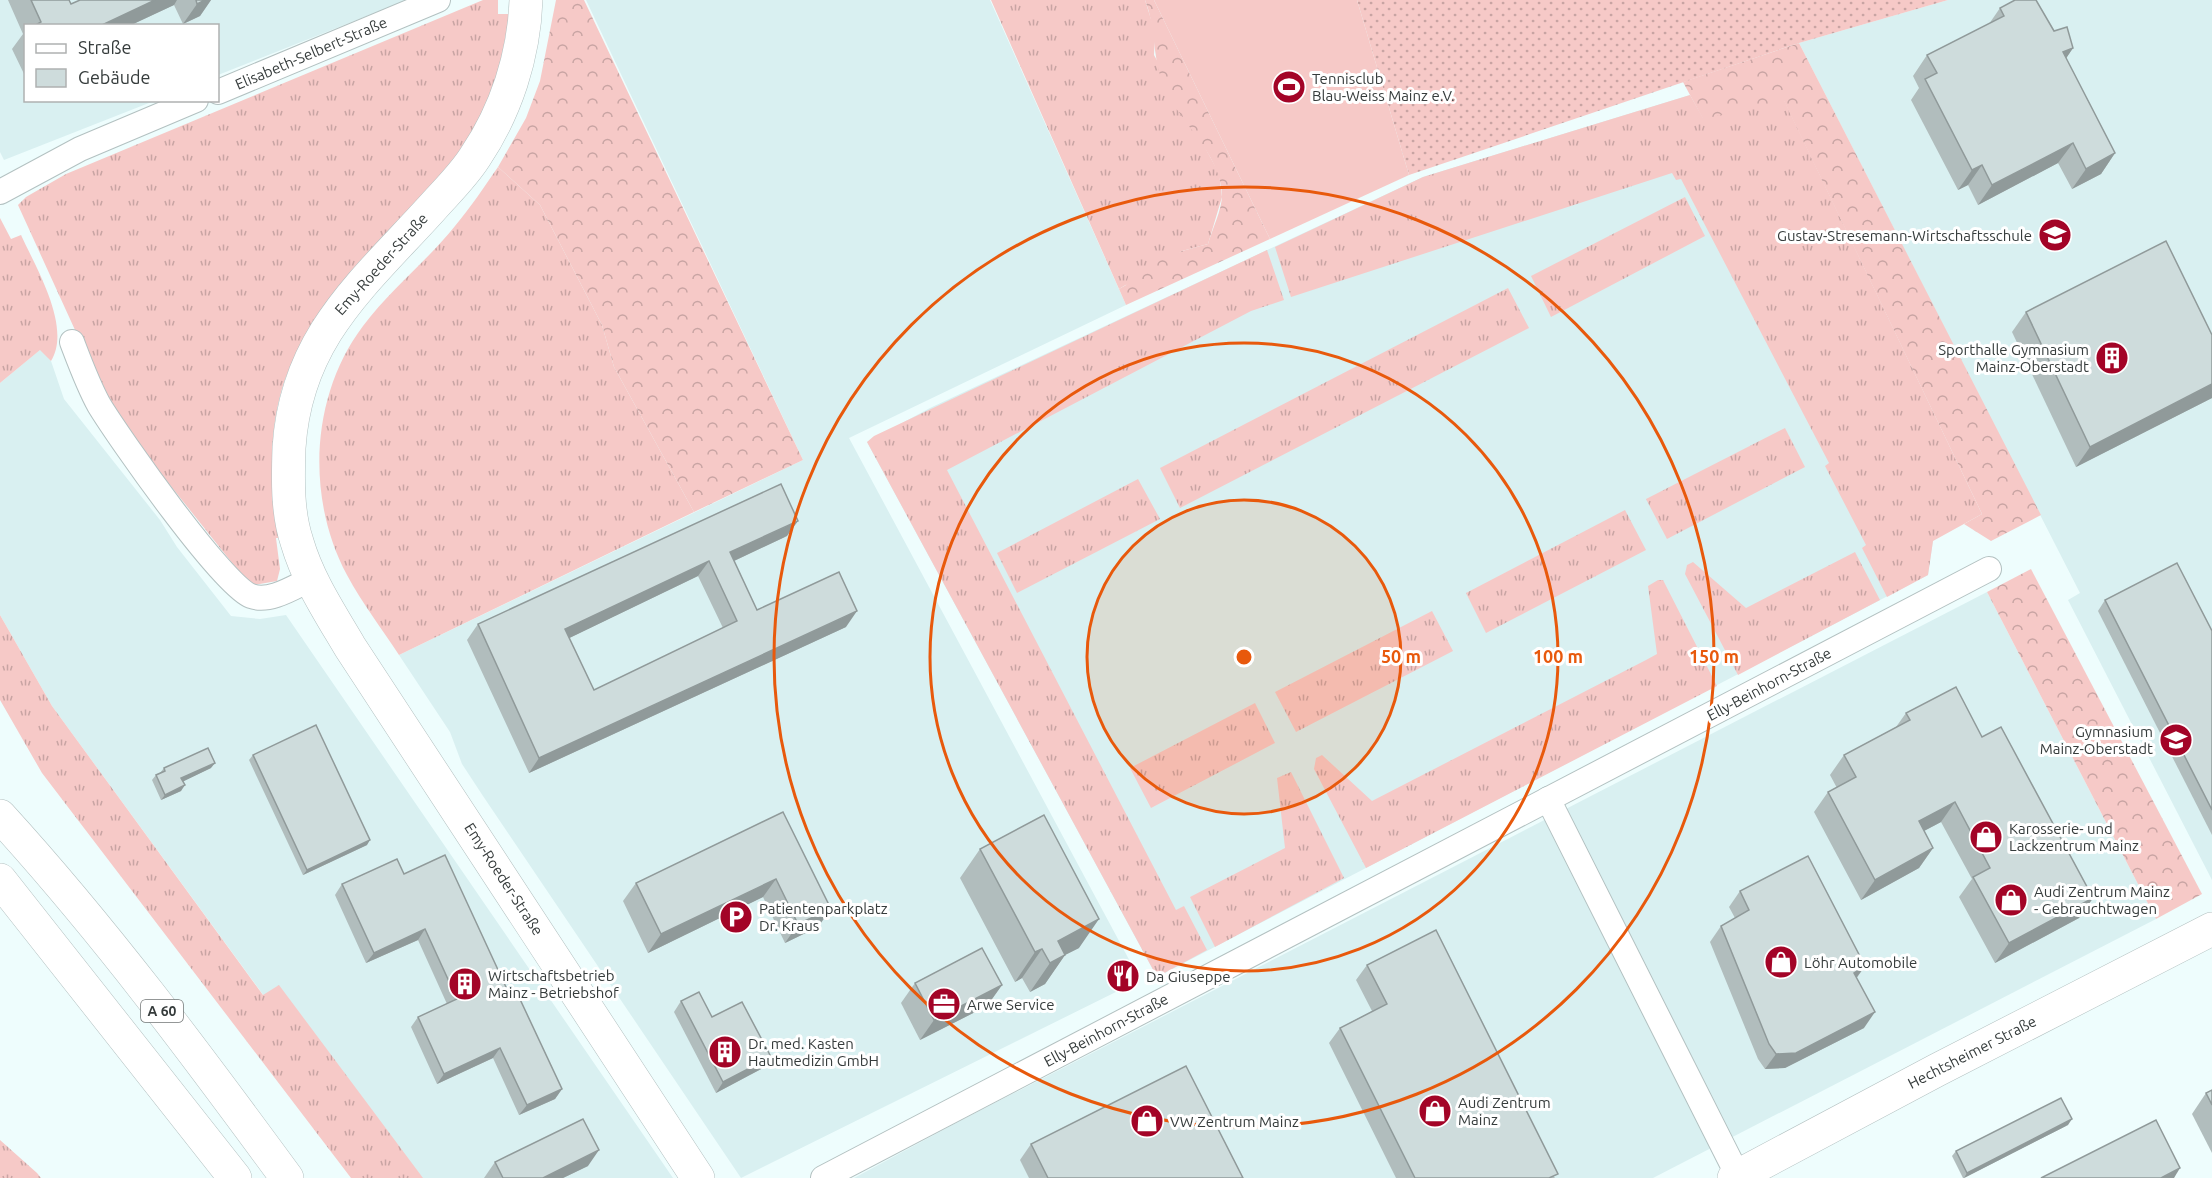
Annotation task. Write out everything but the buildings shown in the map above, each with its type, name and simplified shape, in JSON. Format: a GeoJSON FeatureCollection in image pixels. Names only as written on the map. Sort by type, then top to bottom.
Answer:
{"type":"FeatureCollection","features":[{"type":"Feature","properties":{"kind":"main road","name":"Emy-Roeder-Straße"},"geometry":{"type":"LineString","coordinates":[[526,0],[521,48],[498,119],[474,159],[336,313],[315,349],[299,385],[291,426],[288,477],[296,540],[311,579],[350,647],[698,1178]]}},
{"type":"Feature","properties":{"kind":"main road"},"geometry":{"type":"LineString","coordinates":[[0,802],[30,849]]}},
{"type":"Feature","properties":{"kind":"main road","name":"A 60"},"geometry":{"type":"LineString","coordinates":[[0,816],[30,849],[191,1047],[287,1178]]}},
{"type":"Feature","properties":{"kind":"main road","name":"A 60"},"geometry":{"type":"LineString","coordinates":[[0,880],[235,1178]]}},
{"type":"Feature","properties":{"kind":"main road","name":"Hechtsheimer Straße"},"geometry":{"type":"LineString","coordinates":[[1736,1177],[1937,1070],[2212,929]]}},
{"type":"Feature","properties":{"kind":"street","name":"Elisabeth-Selbert-Straße"},"geometry":{"type":"LineString","coordinates":[[219,92],[438,0]]}},
{"type":"Feature","properties":{"kind":"street"},"geometry":{"type":"LineString","coordinates":[[0,192],[80,149],[191,102]]}},
{"type":"Feature","properties":{"kind":"street"},"geometry":{"type":"LineString","coordinates":[[72,342],[99,404],[195,538],[233,584],[249,596],[261,599],[311,579]]}},
{"type":"Feature","properties":{"kind":"street","name":"Elly-Beinhorn-Straße"},"geometry":{"type":"LineString","coordinates":[[823,1178],[1989,569]]}},
{"type":"Feature","properties":{"kind":"street"},"geometry":{"type":"LineString","coordinates":[[1548,799],[1736,1177]]}},
{"type":"Feature","properties":{"kind":"shaded area"},"geometry":{"type":"Polygon","coordinates":[[[0,0],[407,0],[219,75],[219,24],[24,24],[24,102],[151,102],[4,160],[0,152],[0,0]]]}},
{"type":"Feature","properties":{"kind":"shaded area"},"geometry":{"type":"Polygon","coordinates":[[[586,0],[990,0],[1126,305],[849,438],[1140,980],[741,1178],[462,764],[450,732],[399,655],[803,460],[586,0]]]}},
{"type":"Feature","properties":{"kind":"shaded area","name":"Gustav-Stresemann-Wirtschaftsschule"},"geometry":{"type":"Polygon","coordinates":[[[1948,0],[2212,0],[2212,880],[2068,600],[2080,593],[1799,43],[1948,0]]]}},
{"type":"Feature","properties":{"kind":"shaded area"},"geometry":{"type":"Polygon","coordinates":[[[1690,95],[1933,541],[1928,575],[1157,977],[867,442],[930,408],[1423,177],[1690,95]]]}},
{"type":"Feature","properties":{"kind":"shaded area"},"geometry":{"type":"Polygon","coordinates":[[[41,349],[51,361],[64,399],[160,520],[177,547],[231,616],[260,619],[286,615],[673,1178],[422,1178],[279,986],[264,996],[52,706],[0,615],[0,383],[41,349]]]}},
{"type":"Feature","properties":{"kind":"shaded area"},"geometry":{"type":"Polygon","coordinates":[[[1987,592],[2156,919],[1653,1178],[854,1178],[958,1122],[1987,592]]]}},
{"type":"Feature","properties":{"kind":"green space"},"geometry":{"type":"Polygon","coordinates":[[[483,0],[498,0],[498,14],[509,14],[495,83],[474,132],[437,184],[308,337],[288,372],[275,418],[273,443],[273,492],[279,538],[276,538],[280,569],[277,581],[254,585],[244,578],[131,436],[96,376],[18,205],[26,197],[66,174],[483,0]]]}},
{"type":"Feature","properties":{"kind":"green space"},"geometry":{"type":"Polygon","coordinates":[[[556,0],[584,0],[803,460],[694,512],[614,367],[602,325],[540,205],[498,167],[526,118],[540,81],[556,0]]]}},
{"type":"Feature","properties":{"kind":"green space"},"geometry":{"type":"Polygon","coordinates":[[[991,0],[1145,0],[1155,32],[1154,55],[1219,173],[1222,197],[1208,244],[1182,251],[1119,289],[991,0]]]}},
{"type":"Feature","properties":{"kind":"green space"},"geometry":{"type":"Polygon","coordinates":[[[1145,0],[1154,0],[1270,239],[1126,305],[1119,289],[1126,285],[1129,273],[1182,251],[1208,244],[1222,201],[1220,179],[1214,165],[1177,110],[1162,81],[1145,0]]]}},
{"type":"Feature","properties":{"kind":"green space","name":"Tennisclub Blau-Weiss Mainz e.V."},"geometry":{"type":"Polygon","coordinates":[[[1154,0],[1357,0],[1409,175],[1270,239],[1154,0]]]}},
{"type":"Feature","properties":{"kind":"green space"},"geometry":{"type":"Polygon","coordinates":[[[1357,0],[1948,0],[1799,43],[1409,175],[1357,0]]]}},
{"type":"Feature","properties":{"kind":"green space"},"geometry":{"type":"Polygon","coordinates":[[[1799,43],[2041,515],[1991,541],[1964,524],[1982,514],[1784,101],[1703,119],[1683,82],[1799,43]]]}},
{"type":"Feature","properties":{"kind":"green space"},"geometry":{"type":"Polygon","coordinates":[[[1690,95],[1703,118],[1784,100],[1982,514],[1933,541],[1928,575],[1887,597],[1862,548],[1866,545],[1825,466],[1829,463],[1681,179],[1676,180],[1672,173],[1291,297],[1275,247],[1423,177],[1690,95]]]}},
{"type":"Feature","properties":{"kind":"green space"},"geometry":{"type":"Polygon","coordinates":[[[498,167],[540,205],[602,325],[614,367],[694,512],[399,655],[347,575],[334,545],[325,514],[320,481],[320,448],[324,416],[332,384],[345,354],[363,326],[444,239],[498,167]]]}},
{"type":"Feature","properties":{"kind":"green space"},"geometry":{"type":"Polygon","coordinates":[[[1685,197],[1705,236],[1551,317],[1531,276],[1685,197]]]}},
{"type":"Feature","properties":{"kind":"green space"},"geometry":{"type":"Polygon","coordinates":[[[0,218],[11,239],[21,235],[50,298],[57,332],[56,347],[51,361],[40,350],[0,383],[0,218]]]}},
{"type":"Feature","properties":{"kind":"green space"},"geometry":{"type":"Polygon","coordinates":[[[1267,250],[1284,300],[1251,311],[947,470],[1176,910],[1184,906],[1207,950],[1157,977],[867,442],[874,436],[1267,250]]]}},
{"type":"Feature","properties":{"kind":"green space"},"geometry":{"type":"Polygon","coordinates":[[[1508,288],[1529,328],[1180,508],[1160,468],[1508,288]]]}},
{"type":"Feature","properties":{"kind":"green space"},"geometry":{"type":"Polygon","coordinates":[[[1785,428],[1805,467],[1667,539],[1646,499],[1785,428]]]}},
{"type":"Feature","properties":{"kind":"green space"},"geometry":{"type":"Polygon","coordinates":[[[1138,479],[1160,519],[1017,593],[997,553],[1138,479]]]}},
{"type":"Feature","properties":{"kind":"green space"},"geometry":{"type":"Polygon","coordinates":[[[1625,510],[1646,550],[1486,633],[1466,593],[1625,510]]]}},
{"type":"Feature","properties":{"kind":"green space"},"geometry":{"type":"Polygon","coordinates":[[[1855,552],[1880,600],[1738,675],[1685,574],[1687,565],[1693,562],[1746,608],[1855,552]]]}},
{"type":"Feature","properties":{"kind":"green space"},"geometry":{"type":"Polygon","coordinates":[[[2031,569],[2202,894],[2156,919],[1987,592],[2031,569]]]}},
{"type":"Feature","properties":{"kind":"green space"},"geometry":{"type":"Polygon","coordinates":[[[1658,580],[1663,580],[1717,686],[1366,868],[1314,769],[1316,758],[1322,755],[1372,801],[1646,660],[1657,654],[1648,586],[1658,580]]]}},
{"type":"Feature","properties":{"kind":"green space"},"geometry":{"type":"Polygon","coordinates":[[[1432,611],[1453,651],[1296,732],[1275,692],[1432,611]]]}},
{"type":"Feature","properties":{"kind":"green space"},"geometry":{"type":"Polygon","coordinates":[[[0,615],[52,706],[263,995],[279,985],[423,1178],[351,1178],[42,773],[0,700],[0,615]]]}},
{"type":"Feature","properties":{"kind":"green space"},"geometry":{"type":"Polygon","coordinates":[[[1255,703],[1275,743],[1151,808],[1130,768],[1255,703]]]}},
{"type":"Feature","properties":{"kind":"green space"},"geometry":{"type":"Polygon","coordinates":[[[1291,772],[1344,878],[1215,947],[1190,897],[1285,848],[1277,778],[1291,772]]]}},
{"type":"Feature","properties":{"kind":"green space"},"geometry":{"type":"Polygon","coordinates":[[[0,1140],[37,1173],[41,1178],[0,1178],[0,1140]]]}},
{"type":"Feature","properties":{"kind":"place","name":"Tennisclub Blau-Weiss Mainz e.V."},"geometry":{"type":"Point","coordinates":[1289,87]}},
{"type":"Feature","properties":{"kind":"place","name":"Gustav-Stresemann-Wirtschaftsschule"},"geometry":{"type":"Point","coordinates":[2055,235]}},
{"type":"Feature","properties":{"kind":"place","name":"Sporthalle Gymnasium Mainz-Oberstadt"},"geometry":{"type":"Point","coordinates":[2112,358]}},
{"type":"Feature","properties":{"kind":"place","name":"Gymnasium Mainz-Oberstadt"},"geometry":{"type":"Point","coordinates":[2176,740]}},
{"type":"Feature","properties":{"kind":"place","name":"Karosserie- und Lackzentrum Mainz"},"geometry":{"type":"Point","coordinates":[1986,837]}},
{"type":"Feature","properties":{"kind":"place","name":"Audi Zentrum Mainz - Gebrauchtwagen"},"geometry":{"type":"Point","coordinates":[2011,900]}},
{"type":"Feature","properties":{"kind":"place","name":"Patientenparkplatz Dr. Kraus"},"geometry":{"type":"Point","coordinates":[736,917]}},
{"type":"Feature","properties":{"kind":"place","name":"Löhr Automobile"},"geometry":{"type":"Point","coordinates":[1781,962]}},
{"type":"Feature","properties":{"kind":"place","name":"Da Giuseppe"},"geometry":{"type":"Point","coordinates":[1123,976]}},
{"type":"Feature","properties":{"kind":"place","name":"Wirtschaftsbetrieb Mainz - Betriebshof"},"geometry":{"type":"Point","coordinates":[465,984]}},
{"type":"Feature","properties":{"kind":"place","name":"Arwe Service"},"geometry":{"type":"Point","coordinates":[944,1004]}},
{"type":"Feature","properties":{"kind":"place","name":"Dr. med. Kasten Hautmedizin GmbH"},"geometry":{"type":"Point","coordinates":[725,1052]}},
{"type":"Feature","properties":{"kind":"place","name":"Audi Zentrum Mainz"},"geometry":{"type":"Point","coordinates":[1435,1111]}},
{"type":"Feature","properties":{"kind":"place","name":"VW Zentrum Mainz"},"geometry":{"type":"Point","coordinates":[1147,1121]}}]}
